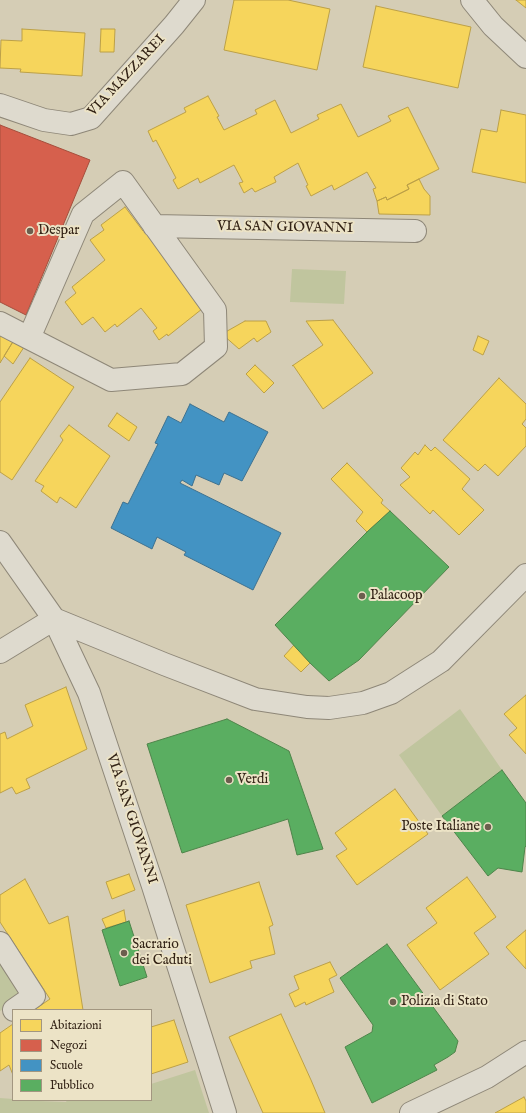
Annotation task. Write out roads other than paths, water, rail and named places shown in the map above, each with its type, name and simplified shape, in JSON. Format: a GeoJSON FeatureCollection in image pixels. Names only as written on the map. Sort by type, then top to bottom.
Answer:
{"type":"FeatureCollection","features":[{"type":"Feature","properties":{"kind":"street","name":"VIA MAZZAREI"},"geometry":{"type":"LineString","coordinates":[[0,105],[44,120],[71,124],[91,118],[174,26],[194,0]]}},
{"type":"Feature","properties":{"kind":"street"},"geometry":{"type":"LineString","coordinates":[[472,0],[493,26],[526,57]]}},
{"type":"Feature","properties":{"kind":"street"},"geometry":{"type":"LineString","coordinates":[[0,323],[29,338],[111,380],[182,374],[216,347],[215,310],[123,182],[83,214],[29,338]]}},
{"type":"Feature","properties":{"kind":"street","name":"VIA SAN GIOVANNI"},"geometry":{"type":"LineString","coordinates":[[154,226],[415,231]]}},
{"type":"Feature","properties":{"kind":"street","name":"VIA SAN GIOVANNI"},"geometry":{"type":"LineString","coordinates":[[0,542],[54,618],[89,693],[153,886],[225,1113]]}},
{"type":"Feature","properties":{"kind":"street"},"geometry":{"type":"LineString","coordinates":[[0,652],[54,618],[255,700],[307,707],[329,708],[363,703],[391,693],[441,661],[526,575]]}},
{"type":"Feature","properties":{"kind":"street"},"geometry":{"type":"LineString","coordinates":[[0,943],[34,996],[14,1009]]}},
{"type":"Feature","properties":{"kind":"street"},"geometry":{"type":"LineString","coordinates":[[0,1019],[12,1011]]}},
{"type":"Feature","properties":{"kind":"street"},"geometry":{"type":"LineString","coordinates":[[411,1113],[487,1077],[525,1055]]}},
{"type":"Feature","properties":{"kind":"place","name":"Despar"},"geometry":{"type":"Point","coordinates":[30,231]}},
{"type":"Feature","properties":{"kind":"place","name":"Palacoop"},"geometry":{"type":"Point","coordinates":[362,596]}},
{"type":"Feature","properties":{"kind":"place","name":"Verdi"},"geometry":{"type":"Point","coordinates":[229,780]}},
{"type":"Feature","properties":{"kind":"place","name":"Poste Italiane"},"geometry":{"type":"Point","coordinates":[488,827]}},
{"type":"Feature","properties":{"kind":"place","name":"Sacrario dei Caduti"},"geometry":{"type":"Point","coordinates":[124,953]}},
{"type":"Feature","properties":{"kind":"place","name":"Polizia di Stato"},"geometry":{"type":"Point","coordinates":[393,1002]}}]}
